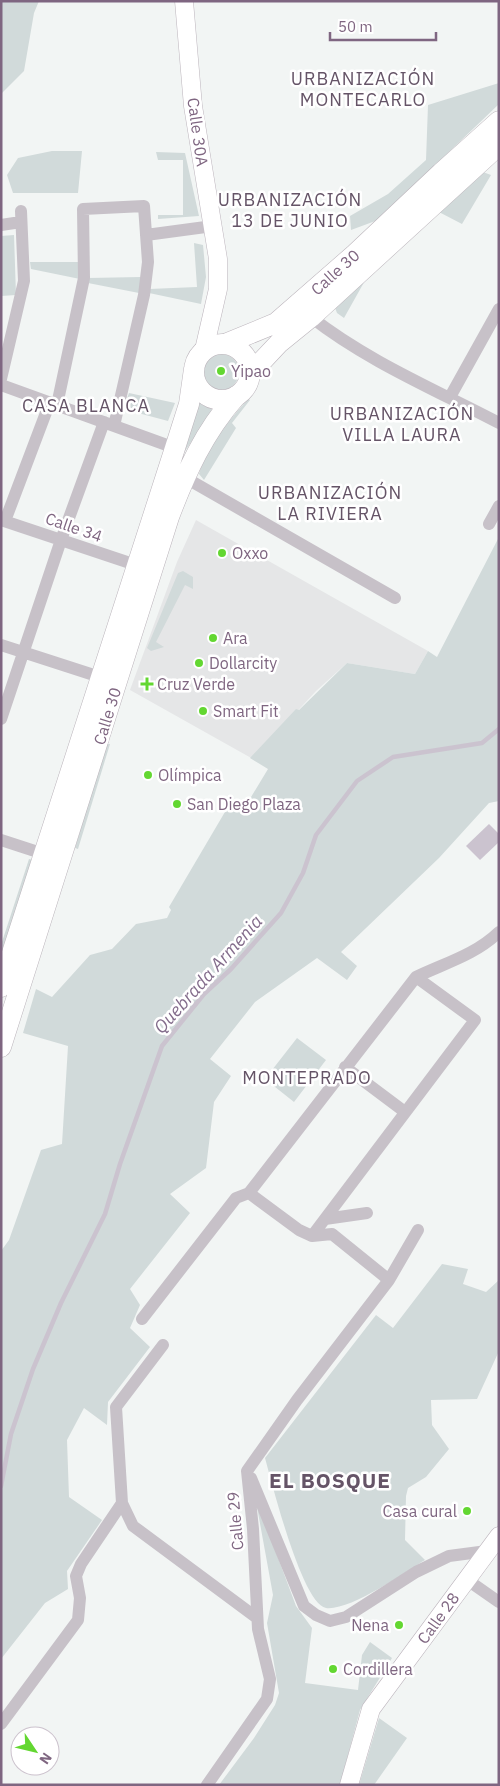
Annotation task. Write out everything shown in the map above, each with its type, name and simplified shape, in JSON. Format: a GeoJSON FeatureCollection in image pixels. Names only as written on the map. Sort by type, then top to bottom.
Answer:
{"type":"FeatureCollection","features":[{"type":"Feature","properties":{"kind":"main road","name":"Calle 30"},"geometry":{"type":"LineString","coordinates":[[225,344],[276,323],[283,318],[499,121]]}},
{"type":"Feature","properties":{"kind":"main road","name":"Calle 30"},"geometry":{"type":"LineString","coordinates":[[250,374],[279,343],[311,317],[499,145]]}},
{"type":"Feature","properties":{"kind":"main road"},"geometry":{"type":"LineString","coordinates":[[225,344],[235,347],[243,354],[250,374],[243,390],[236,396],[216,399],[207,395],[197,384],[194,369],[197,359],[204,350],[214,345],[225,344]]}},
{"type":"Feature","properties":{"kind":"main road","name":"Calle 30"},"geometry":{"type":"LineString","coordinates":[[1,987],[175,448],[188,404],[194,369]]}},
{"type":"Feature","properties":{"kind":"main road","name":"Calle 30"},"geometry":{"type":"LineString","coordinates":[[1,1047],[155,561],[184,477],[203,440],[236,396]]}},
{"type":"Feature","properties":{"kind":"street","name":"Calle 30A"},"geometry":{"type":"LineString","coordinates":[[184,1],[193,106],[218,259],[218,289],[204,350]]}},
{"type":"Feature","properties":{"kind":"street"},"geometry":{"type":"LineString","coordinates":[[1,718],[61,540],[109,424],[144,295],[148,262],[144,206],[83,209],[84,278],[54,404],[3,521]]}},
{"type":"Feature","properties":{"kind":"street"},"geometry":{"type":"LineString","coordinates":[[1,225],[21,216],[24,281],[1,379]]}},
{"type":"Feature","properties":{"kind":"street"},"geometry":{"type":"LineString","coordinates":[[146,235],[213,226]]}},
{"type":"Feature","properties":{"kind":"street"},"geometry":{"type":"LineString","coordinates":[[450,397],[499,309]]}},
{"type":"Feature","properties":{"kind":"street"},"geometry":{"type":"LineString","coordinates":[[311,317],[334,336],[499,423]]}},
{"type":"Feature","properties":{"kind":"street"},"geometry":{"type":"LineString","coordinates":[[1,385],[175,448]]}},
{"type":"Feature","properties":{"kind":"street"},"geometry":{"type":"LineString","coordinates":[[184,477],[395,598]]}},
{"type":"Feature","properties":{"kind":"street"},"geometry":{"type":"LineString","coordinates":[[489,524],[499,506]]}},
{"type":"Feature","properties":{"kind":"street","name":"Calle 34"},"geometry":{"type":"LineString","coordinates":[[3,521],[136,565]]}},
{"type":"Feature","properties":{"kind":"street"},"geometry":{"type":"LineString","coordinates":[[1,646],[100,677]]}},
{"type":"Feature","properties":{"kind":"street"},"geometry":{"type":"LineString","coordinates":[[1,840],[44,854]]}},
{"type":"Feature","properties":{"kind":"street"},"geometry":{"type":"LineString","coordinates":[[142,1319],[236,1198],[249,1193],[416,977],[458,960],[490,940],[499,932]]}},
{"type":"Feature","properties":{"kind":"street"},"geometry":{"type":"LineString","coordinates":[[312,1236],[475,1020],[416,977]]}},
{"type":"Feature","properties":{"kind":"street"},"geometry":{"type":"LineString","coordinates":[[345,1067],[404,1112]]}},
{"type":"Feature","properties":{"kind":"street"},"geometry":{"type":"LineString","coordinates":[[249,1193],[299,1230],[312,1236],[332,1234],[389,1280]]}},
{"type":"Feature","properties":{"kind":"street"},"geometry":{"type":"LineString","coordinates":[[325,1219],[367,1213]]}},
{"type":"Feature","properties":{"kind":"street","name":"Calle 29"},"geometry":{"type":"LineString","coordinates":[[207,1785],[267,1699],[270,1679],[257,1618],[253,1529],[247,1472],[297,1400],[389,1280],[418,1230]]}},
{"type":"Feature","properties":{"kind":"street"},"geometry":{"type":"LineString","coordinates":[[163,1345],[116,1407],[122,1503],[133,1526],[257,1618]]}},
{"type":"Feature","properties":{"kind":"street"},"geometry":{"type":"LineString","coordinates":[[247,1472],[256,1486],[304,1606],[316,1615],[330,1621],[346,1617],[416,1572],[448,1556],[487,1551]]}},
{"type":"Feature","properties":{"kind":"street"},"geometry":{"type":"LineString","coordinates":[[1,1724],[78,1620],[80,1598],[76,1576],[122,1503]]}},
{"type":"Feature","properties":{"kind":"street","name":"Calle 28"},"geometry":{"type":"LineString","coordinates":[[349,1785],[371,1709],[499,1536]]}},
{"type":"Feature","properties":{"kind":"street"},"geometry":{"type":"LineString","coordinates":[[466,1579],[499,1602]]}},
{"type":"Feature","properties":{"kind":"shaded area"},"geometry":{"type":"Polygon","coordinates":[[[1,1],[39,1],[34,13],[24,71],[1,94],[1,1]]]}},
{"type":"Feature","properties":{"kind":"shaded area"},"geometry":{"type":"Polygon","coordinates":[[[499,83],[499,104],[378,220],[351,230],[350,216],[388,194],[426,160],[428,105],[499,83]]]}},
{"type":"Feature","properties":{"kind":"shaded area"},"geometry":{"type":"Polygon","coordinates":[[[52,151],[82,151],[78,193],[13,193],[7,175],[18,158],[52,151]]]}},
{"type":"Feature","properties":{"kind":"shaded area"},"geometry":{"type":"Polygon","coordinates":[[[156,152],[185,153],[199,216],[158,219],[158,215],[183,215],[183,160],[158,160],[156,152]]]}},
{"type":"Feature","properties":{"kind":"shaded area"},"geometry":{"type":"Polygon","coordinates":[[[480,171],[491,175],[462,224],[437,211],[480,171]]]}},
{"type":"Feature","properties":{"kind":"shaded area"},"geometry":{"type":"Polygon","coordinates":[[[14,235],[16,295],[1,296],[1,236],[14,235]]]}},
{"type":"Feature","properties":{"kind":"shaded area"},"geometry":{"type":"Polygon","coordinates":[[[194,243],[203,245],[206,277],[201,304],[149,293],[149,289],[197,287],[194,243]]]}},
{"type":"Feature","properties":{"kind":"shaded area"},"geometry":{"type":"Polygon","coordinates":[[[30,262],[80,262],[80,279],[31,269],[30,262]]]}},
{"type":"Feature","properties":{"kind":"shaded area"},"geometry":{"type":"Polygon","coordinates":[[[141,277],[139,293],[88,283],[88,278],[141,277]]]}},
{"type":"Feature","properties":{"kind":"shaded area"},"geometry":{"type":"Polygon","coordinates":[[[367,277],[344,318],[337,313],[334,305],[367,277]]]}},
{"type":"Feature","properties":{"kind":"shaded area"},"geometry":{"type":"Polygon","coordinates":[[[221,354],[228,355],[234,359],[238,365],[238,379],[234,385],[228,389],[221,390],[214,389],[208,385],[204,379],[203,372],[204,365],[208,359],[214,355],[221,354]]]}},
{"type":"Feature","properties":{"kind":"shaded area"},"geometry":{"type":"Polygon","coordinates":[[[129,393],[175,403],[168,421],[123,409],[129,393]]]}},
{"type":"Feature","properties":{"kind":"shaded area"},"geometry":{"type":"Polygon","coordinates":[[[248,399],[250,400],[232,423],[236,428],[204,480],[199,474],[207,453],[219,434],[248,399]]]}},
{"type":"Feature","properties":{"kind":"shaded area"},"geometry":{"type":"Polygon","coordinates":[[[199,403],[213,410],[183,454],[199,403]]]}},
{"type":"Feature","properties":{"kind":"shaded area"},"geometry":{"type":"Polygon","coordinates":[[[196,520],[428,651],[415,674],[347,663],[316,691],[253,759],[130,690],[177,562],[196,520]]]}},
{"type":"Feature","properties":{"kind":"shaded area"},"geometry":{"type":"Polygon","coordinates":[[[499,537],[499,801],[489,803],[439,858],[341,952],[357,966],[347,980],[317,958],[255,1002],[210,1059],[231,1076],[214,1102],[206,1168],[170,1194],[190,1213],[130,1289],[140,1305],[130,1328],[150,1347],[108,1402],[107,1425],[84,1408],[67,1440],[69,1497],[102,1520],[67,1571],[68,1589],[45,1603],[1,1659],[1,1251],[9,1240],[41,1150],[62,1144],[68,1046],[23,1033],[36,989],[52,997],[90,955],[112,949],[136,924],[167,918],[171,910],[169,907],[232,800],[245,807],[268,769],[250,758],[296,709],[299,710],[347,663],[415,674],[428,651],[437,657],[499,537]]]}},
{"type":"Feature","properties":{"kind":"shaded area"},"geometry":{"type":"Polygon","coordinates":[[[183,571],[193,577],[193,589],[185,585],[156,642],[164,647],[151,651],[147,648],[178,573],[183,571]]]}},
{"type":"Feature","properties":{"kind":"shaded area"},"geometry":{"type":"Polygon","coordinates":[[[106,744],[110,744],[78,849],[75,848],[106,744]]]}},
{"type":"Feature","properties":{"kind":"shaded area"},"geometry":{"type":"Polygon","coordinates":[[[489,824],[499,834],[499,842],[480,860],[466,846],[489,824]]]}},
{"type":"Feature","properties":{"kind":"shaded area"},"geometry":{"type":"Polygon","coordinates":[[[29,859],[33,860],[1,961],[1,945],[29,859]]]}},
{"type":"Feature","properties":{"kind":"shaded area"},"geometry":{"type":"Polygon","coordinates":[[[297,1038],[326,1060],[294,1102],[265,1079],[297,1038]]]}},
{"type":"Feature","properties":{"kind":"shaded area"},"geometry":{"type":"Polygon","coordinates":[[[442,1264],[468,1269],[463,1284],[486,1292],[499,1280],[499,1351],[477,1399],[431,1400],[432,1425],[449,1449],[426,1477],[408,1488],[406,1496],[405,1540],[425,1560],[362,1598],[349,1604],[326,1608],[317,1601],[307,1586],[298,1565],[289,1541],[265,1458],[376,1315],[393,1328],[442,1264]]]}},
{"type":"Feature","properties":{"kind":"shaded area"},"geometry":{"type":"Polygon","coordinates":[[[255,1496],[296,1606],[312,1628],[305,1683],[358,1690],[362,1655],[370,1642],[392,1658],[360,1710],[340,1785],[219,1785],[254,1738],[275,1705],[279,1693],[267,1623],[273,1595],[255,1496]]]}},
{"type":"Feature","properties":{"kind":"shaded area"},"geometry":{"type":"Polygon","coordinates":[[[379,1718],[407,1738],[374,1785],[359,1785],[379,1718]]]}},
{"type":"Feature","properties":{"kind":"waterway","name":"Quebrada Armenia"},"geometry":{"type":"LineString","coordinates":[[1,1486],[11,1434],[33,1369],[61,1303],[105,1214],[120,1164],[162,1046],[204,994],[231,969],[281,913],[303,873],[316,835],[357,781],[393,757],[482,743],[499,729]]}},
{"type":"Feature","properties":{"kind":"place","name":"Yipao"},"geometry":{"type":"Point","coordinates":[221,371]}},
{"type":"Feature","properties":{"kind":"place","name":"Oxxo"},"geometry":{"type":"Point","coordinates":[222,553]}},
{"type":"Feature","properties":{"kind":"place","name":"Ara"},"geometry":{"type":"Point","coordinates":[213,638]}},
{"type":"Feature","properties":{"kind":"place","name":"Dollarcity"},"geometry":{"type":"Point","coordinates":[199,663]}},
{"type":"Feature","properties":{"kind":"place","name":"Cruz Verde"},"geometry":{"type":"Point","coordinates":[147,684]}},
{"type":"Feature","properties":{"kind":"place","name":"Smart Fit"},"geometry":{"type":"Point","coordinates":[203,711]}},
{"type":"Feature","properties":{"kind":"place","name":"Olímpica"},"geometry":{"type":"Point","coordinates":[148,775]}},
{"type":"Feature","properties":{"kind":"place","name":"San Diego Plaza"},"geometry":{"type":"Point","coordinates":[177,804]}},
{"type":"Feature","properties":{"kind":"place","name":"Casa cural"},"geometry":{"type":"Point","coordinates":[467,1511]}},
{"type":"Feature","properties":{"kind":"place","name":"Nena"},"geometry":{"type":"Point","coordinates":[399,1625]}},
{"type":"Feature","properties":{"kind":"place","name":"Cordillera"},"geometry":{"type":"Point","coordinates":[333,1669]}},
{"type":"Feature","properties":{"kind":"district","name":"URBANIZACIÓN MONTECARLO"},"geometry":{"type":"Point","coordinates":[363,88]}},
{"type":"Feature","properties":{"kind":"district","name":"URBANIZACIÓN 13 DE JUNIO"},"geometry":{"type":"Point","coordinates":[290,209]}},
{"type":"Feature","properties":{"kind":"district","name":"CASA BLANCA"},"geometry":{"type":"Point","coordinates":[86,405]}},
{"type":"Feature","properties":{"kind":"district","name":"URBANIZACIÓN VILLA LAURA"},"geometry":{"type":"Point","coordinates":[402,423]}},
{"type":"Feature","properties":{"kind":"district","name":"URBANIZACIÓN LA RIVIERA"},"geometry":{"type":"Point","coordinates":[330,502]}},
{"type":"Feature","properties":{"kind":"district","name":"MONTEPRADO"},"geometry":{"type":"Point","coordinates":[307,1077]}},
{"type":"Feature","properties":{"kind":"district","name":"EL BOSQUE"},"geometry":{"type":"Point","coordinates":[330,1480]}}]}
